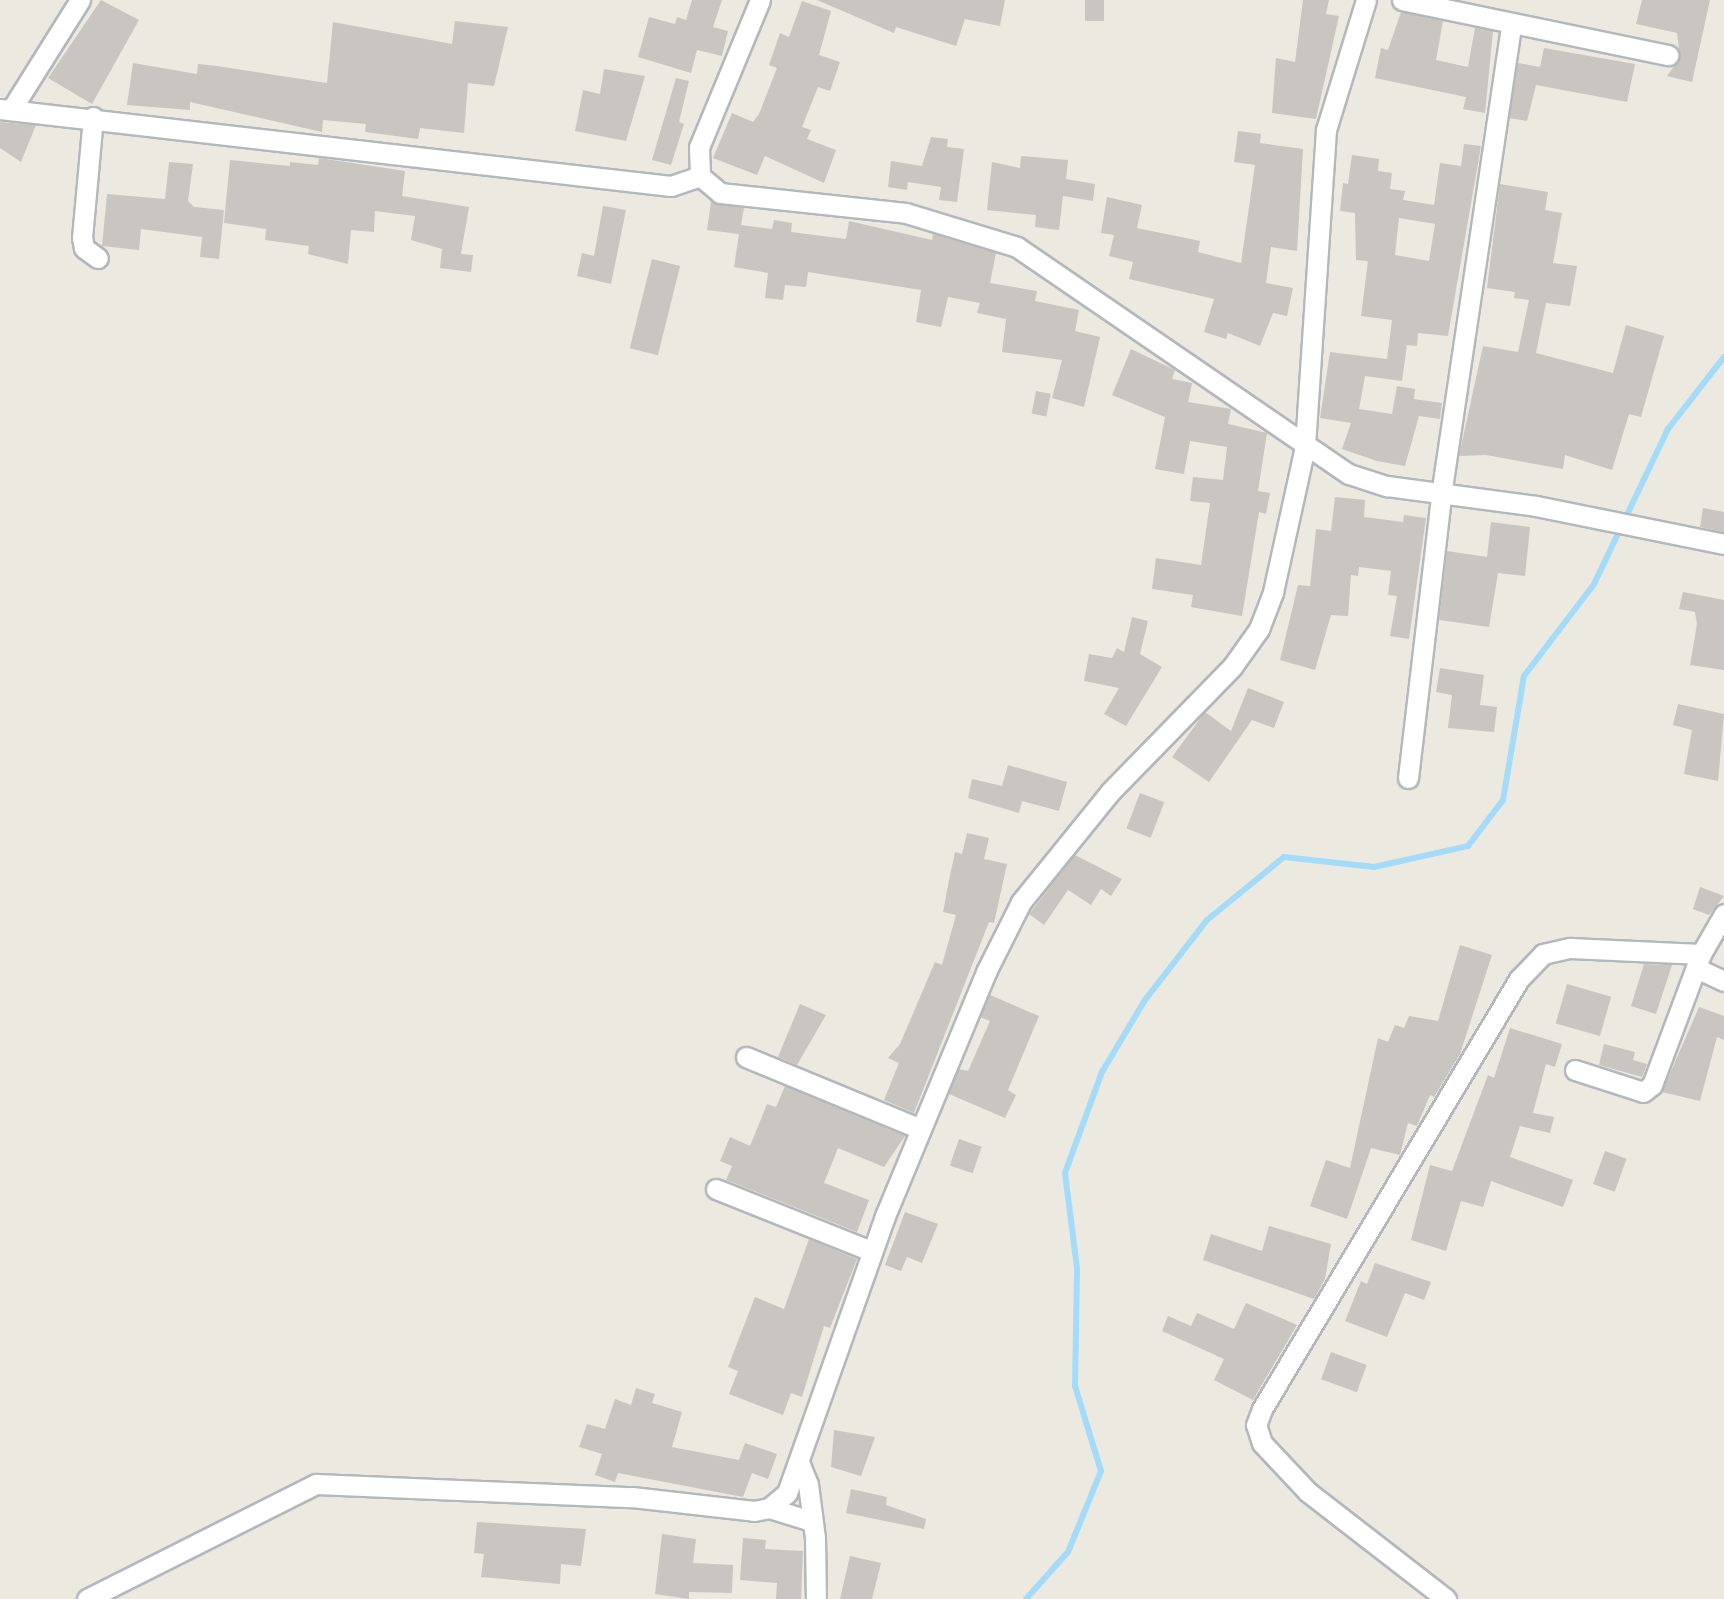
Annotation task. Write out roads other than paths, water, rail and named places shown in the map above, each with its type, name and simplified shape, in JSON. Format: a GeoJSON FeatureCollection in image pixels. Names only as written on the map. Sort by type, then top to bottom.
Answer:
{"type":"FeatureCollection","features":[{"type":"Feature","properties":{"kind":"street"},"geometry":{"type":"LineString","coordinates":[[80,0],[6,109],[671,186],[700,176]]}},
{"type":"Feature","properties":{"kind":"street"},"geometry":{"type":"LineString","coordinates":[[760,0],[699,147],[700,176],[720,193],[906,213],[1017,247],[1349,474],[1441,495],[1604,519],[1724,544]]}},
{"type":"Feature","properties":{"kind":"street"},"geometry":{"type":"LineString","coordinates":[[769,1508],[787,1493],[871,1251],[986,972],[1037,877],[1142,757],[1232,667],[1259,629],[1273,592],[1305,446],[1326,131],[1366,0]]}},
{"type":"Feature","properties":{"kind":"street"},"geometry":{"type":"LineString","coordinates":[[1402,0],[1668,55]]}},
{"type":"Feature","properties":{"kind":"street"},"geometry":{"type":"LineString","coordinates":[[1408,778],[1441,495],[1511,24]]}},
{"type":"Feature","properties":{"kind":"street"},"geometry":{"type":"LineString","coordinates":[[93,117],[82,237],[83,248],[98,258]]}},
{"type":"Feature","properties":{"kind":"street"},"geometry":{"type":"LineString","coordinates":[[1575,1070],[1643,1092],[1652,1086],[1698,961],[1724,914]]}},
{"type":"Feature","properties":{"kind":"street"},"geometry":{"type":"LineString","coordinates":[[1446,1599],[1308,1492],[1262,1443],[1256,1424],[1262,1409],[1519,979],[1543,954],[1570,948],[1698,961],[1724,981]]}},
{"type":"Feature","properties":{"kind":"street"},"geometry":{"type":"LineString","coordinates":[[746,1057],[921,1129]]}},
{"type":"Feature","properties":{"kind":"street"},"geometry":{"type":"LineString","coordinates":[[716,1189],[871,1251]]}},
{"type":"Feature","properties":{"kind":"street"},"geometry":{"type":"LineString","coordinates":[[799,1462],[808,1484],[816,1599]]}},
{"type":"Feature","properties":{"kind":"street"},"geometry":{"type":"LineString","coordinates":[[88,1599],[316,1484],[533,1491],[732,1510],[769,1508],[811,1521]]}},
{"type":"Feature","properties":{"kind":"waterway"},"geometry":{"type":"LineString","coordinates":[[1026,1599],[1068,1552],[1101,1471],[1075,1386],[1077,1268],[1065,1173],[1102,1072],[1145,1000],[1207,920],[1284,857],[1374,867],[1468,846],[1503,800],[1524,676],[1594,584],[1668,429],[1724,357]]}}]}
